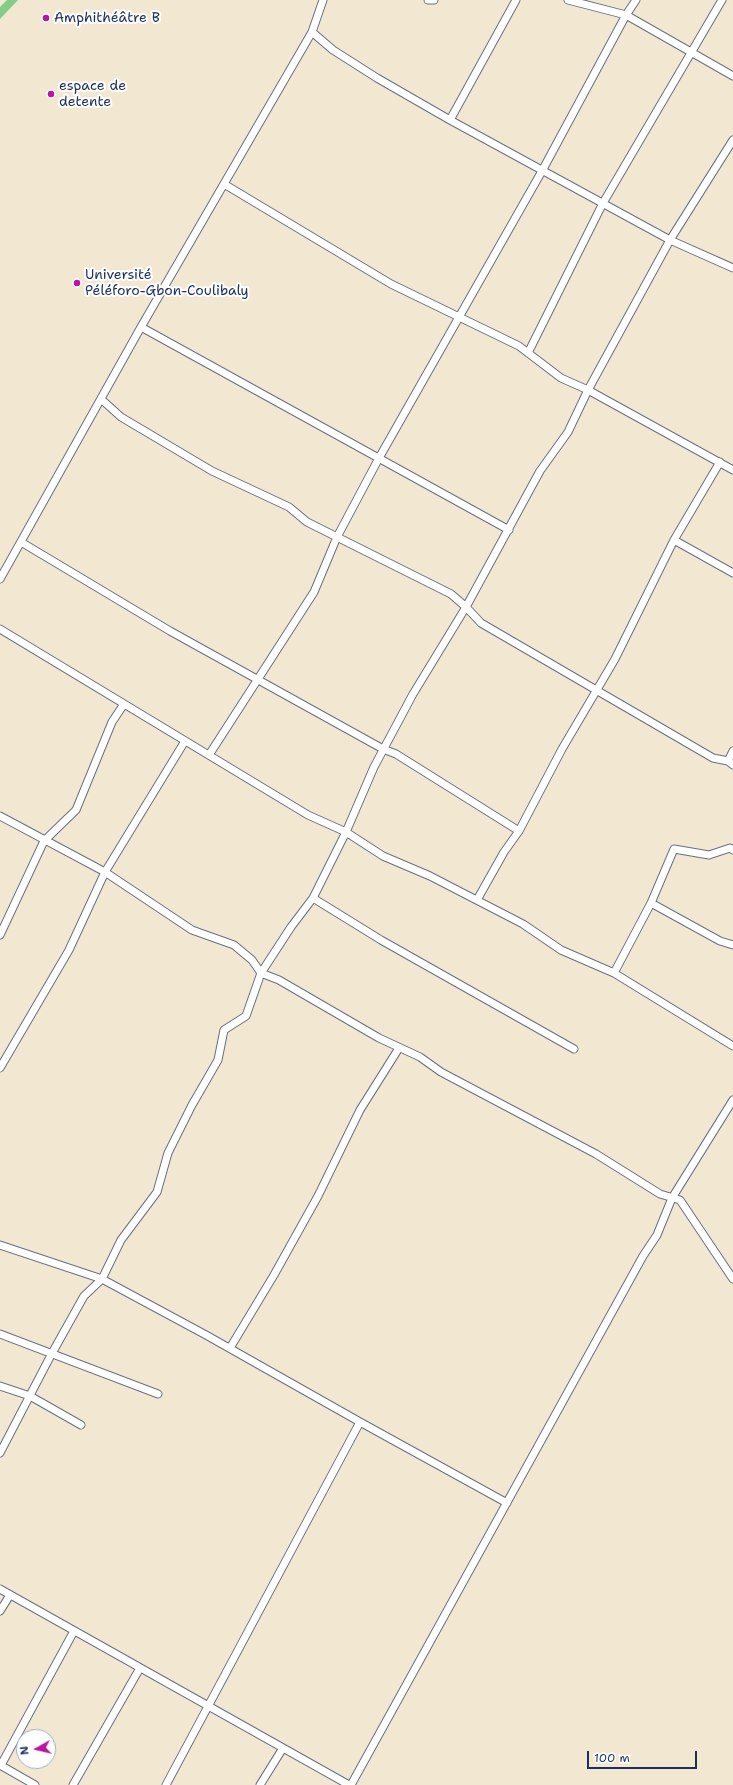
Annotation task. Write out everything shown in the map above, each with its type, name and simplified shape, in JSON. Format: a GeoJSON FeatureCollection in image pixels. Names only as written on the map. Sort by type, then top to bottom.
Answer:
{"type":"FeatureCollection","features":[{"type":"Feature","properties":{"kind":"street"},"geometry":{"type":"LineString","coordinates":[[0,579],[141,328],[312,32],[324,0]]}},
{"type":"Feature","properties":{"kind":"street"},"geometry":{"type":"LineString","coordinates":[[428,0],[434,0]]}},
{"type":"Feature","properties":{"kind":"street"},"geometry":{"type":"LineString","coordinates":[[450,120],[516,0]]}},
{"type":"Feature","properties":{"kind":"street"},"geometry":{"type":"LineString","coordinates":[[568,0],[626,15],[733,76]]}},
{"type":"Feature","properties":{"kind":"street"},"geometry":{"type":"LineString","coordinates":[[209,755],[314,592],[337,537],[379,458],[542,170],[626,15],[636,0]]}},
{"type":"Feature","properties":{"kind":"street"},"geometry":{"type":"LineString","coordinates":[[528,353],[603,203],[690,52],[722,0]]}},
{"type":"Feature","properties":{"kind":"street"},"geometry":{"type":"LineString","coordinates":[[312,32],[333,50],[358,66],[450,120],[670,240],[733,268]]}},
{"type":"Feature","properties":{"kind":"street"},"geometry":{"type":"LineString","coordinates":[[0,1453],[51,1355],[84,1296],[102,1279],[121,1240],[156,1192],[168,1153],[218,1060],[224,1030],[246,1016],[261,973],[291,927],[313,898],[346,832],[383,750],[413,694],[466,607],[540,471],[568,432],[588,390],[670,240],[733,140]]}},
{"type":"Feature","properties":{"kind":"street"},"geometry":{"type":"LineString","coordinates":[[224,184],[391,284],[519,346],[561,378],[588,390],[733,470]]}},
{"type":"Feature","properties":{"kind":"street"},"geometry":{"type":"LineString","coordinates":[[141,328],[509,530]]}},
{"type":"Feature","properties":{"kind":"street"},"geometry":{"type":"LineString","coordinates":[[101,399],[121,417],[212,471],[289,507],[307,522],[450,594],[466,607],[481,623],[713,758],[731,763],[733,751]]}},
{"type":"Feature","properties":{"kind":"street"},"geometry":{"type":"LineString","coordinates":[[477,900],[504,852],[519,831],[596,690],[615,659],[674,540],[720,462]]}},
{"type":"Feature","properties":{"kind":"street"},"geometry":{"type":"LineString","coordinates":[[674,540],[733,573]]}},
{"type":"Feature","properties":{"kind":"street"},"geometry":{"type":"LineString","coordinates":[[21,542],[170,632],[383,750],[396,754],[519,831]]}},
{"type":"Feature","properties":{"kind":"street"},"geometry":{"type":"LineString","coordinates":[[0,629],[308,815],[346,832],[383,856],[430,876],[523,924],[561,950],[614,973],[733,1046]]}},
{"type":"Feature","properties":{"kind":"street"},"geometry":{"type":"LineString","coordinates":[[0,935],[44,841],[76,810],[112,722],[124,704]]}},
{"type":"Feature","properties":{"kind":"street"},"geometry":{"type":"LineString","coordinates":[[0,1068],[68,950],[105,872],[185,741]]}},
{"type":"Feature","properties":{"kind":"street"},"geometry":{"type":"LineString","coordinates":[[0,816],[44,841],[105,872],[192,930],[234,945],[252,960],[261,973],[279,980],[379,1038],[420,1058],[441,1072],[596,1154],[660,1194],[680,1200],[733,1279]]}},
{"type":"Feature","properties":{"kind":"street"},"geometry":{"type":"LineString","coordinates":[[614,973],[651,903],[674,848],[709,855],[730,848],[733,850]]}},
{"type":"Feature","properties":{"kind":"street"},"geometry":{"type":"LineString","coordinates":[[313,898],[381,940],[574,1049]]}},
{"type":"Feature","properties":{"kind":"street"},"geometry":{"type":"LineString","coordinates":[[651,903],[720,940],[733,945]]}},
{"type":"Feature","properties":{"kind":"street"},"geometry":{"type":"LineString","coordinates":[[230,1348],[274,1275],[314,1203],[360,1110],[399,1048]]}},
{"type":"Feature","properties":{"kind":"street"},"geometry":{"type":"LineString","coordinates":[[0,1590],[350,1785],[643,1256],[657,1235],[672,1198],[733,1100]]}},
{"type":"Feature","properties":{"kind":"street"},"geometry":{"type":"LineString","coordinates":[[0,1245],[102,1279],[230,1348],[360,1422],[507,1502]]}},
{"type":"Feature","properties":{"kind":"street"},"geometry":{"type":"LineString","coordinates":[[0,1334],[51,1355],[158,1394]]}},
{"type":"Feature","properties":{"kind":"street"},"geometry":{"type":"LineString","coordinates":[[0,1386],[30,1396],[80,1425]]}},
{"type":"Feature","properties":{"kind":"street"},"geometry":{"type":"LineString","coordinates":[[166,1785],[360,1422]]}},
{"type":"Feature","properties":{"kind":"street"},"geometry":{"type":"LineString","coordinates":[[0,1611],[10,1595]]}},
{"type":"Feature","properties":{"kind":"street"},"geometry":{"type":"LineString","coordinates":[[35,1785],[1,1765],[74,1631]]}},
{"type":"Feature","properties":{"kind":"street"},"geometry":{"type":"LineString","coordinates":[[73,1785],[140,1668]]}},
{"type":"Feature","properties":{"kind":"street"},"geometry":{"type":"LineString","coordinates":[[260,1785],[283,1748]]}},
{"type":"Feature","properties":{"kind":"green space"},"geometry":{"type":"Polygon","coordinates":[[[7,0],[18,0],[0,19],[0,7],[7,0]]]}},
{"type":"Feature","properties":{"kind":"place","name":"Amphithéâtre B"},"geometry":{"type":"Point","coordinates":[46,18]}},
{"type":"Feature","properties":{"kind":"place","name":"espace de detente"},"geometry":{"type":"Point","coordinates":[51,94]}},
{"type":"Feature","properties":{"kind":"place","name":"Université Péléforo-Gbon-Coulibaly"},"geometry":{"type":"Point","coordinates":[77,283]}}]}
